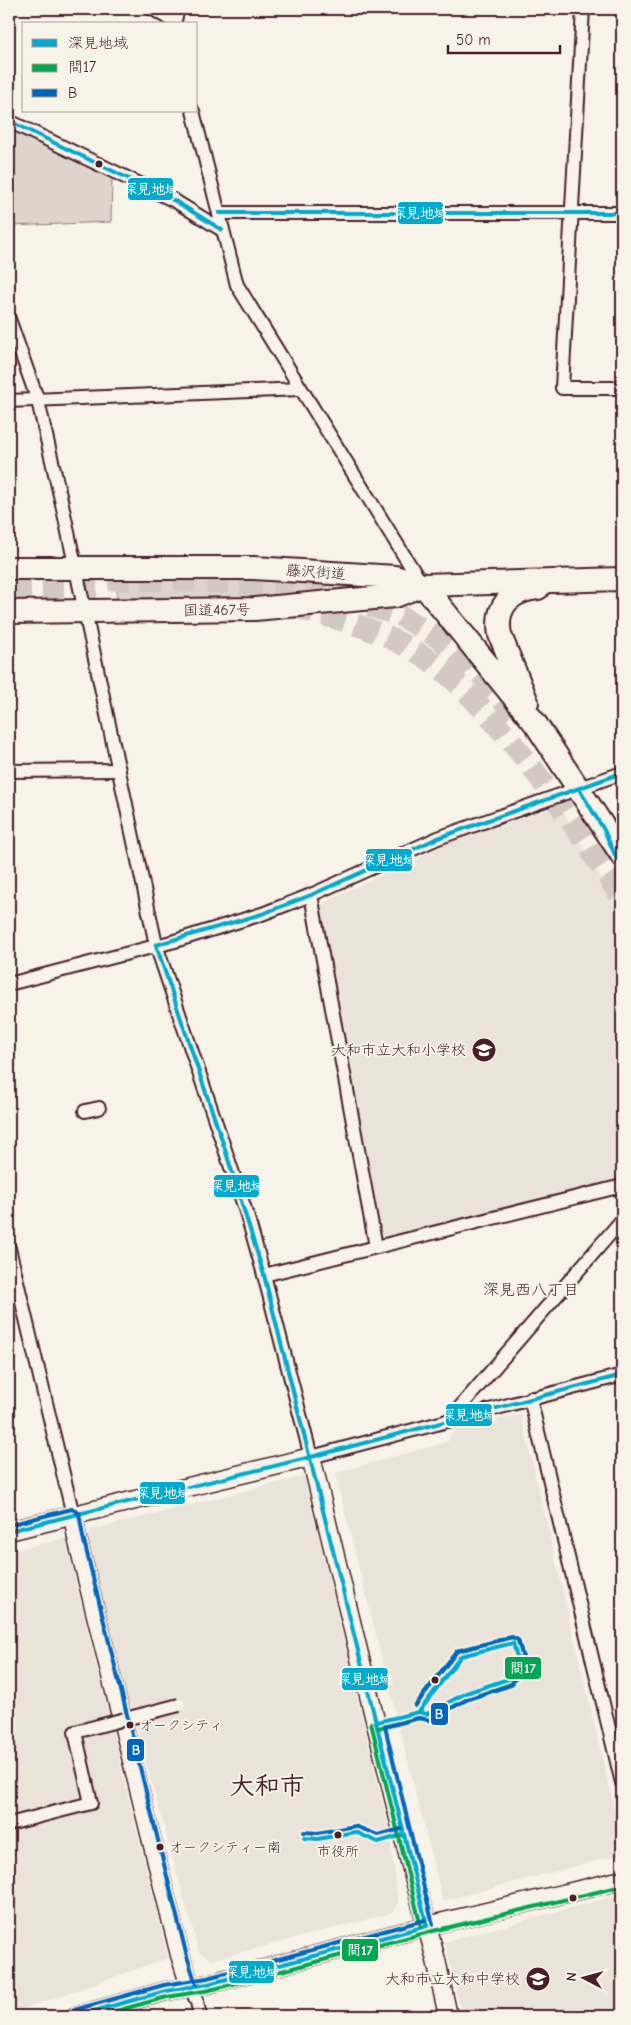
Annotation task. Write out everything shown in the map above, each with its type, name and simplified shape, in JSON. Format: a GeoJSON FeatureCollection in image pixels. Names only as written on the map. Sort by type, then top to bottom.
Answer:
{"type":"FeatureCollection","features":[{"type":"Feature","properties":{"kind":"highway","name":"藤沢街道"},"geometry":{"type":"LineString","coordinates":[[9,568],[254,568],[395,577],[423,585],[616,579]]}},
{"type":"Feature","properties":{"kind":"highway"},"geometry":{"type":"LineString","coordinates":[[535,723],[500,635],[498,624],[501,610],[507,600],[517,593],[533,588],[616,579]]}},
{"type":"Feature","properties":{"kind":"highway","name":"国道467号"},"geometry":{"type":"LineString","coordinates":[[9,612],[255,609],[395,596],[423,585]]}},
{"type":"Feature","properties":{"kind":"highway"},"geometry":{"type":"LineString","coordinates":[[423,585],[535,723],[622,856]]}},
{"type":"Feature","properties":{"kind":"highway"},"geometry":{"type":"LineString","coordinates":[[604,830],[622,871]]}},
{"type":"Feature","properties":{"kind":"street"},"geometry":{"type":"LineString","coordinates":[[153,9],[172,22]]}},
{"type":"Feature","properties":{"kind":"street"},"geometry":{"type":"LineString","coordinates":[[174,22],[178,9]]}},
{"type":"Feature","properties":{"kind":"street"},"geometry":{"type":"LineString","coordinates":[[583,9],[562,388],[622,388]]}},
{"type":"Feature","properties":{"kind":"street"},"geometry":{"type":"LineString","coordinates":[[193,112],[237,286],[423,585]]}},
{"type":"Feature","properties":{"kind":"street"},"geometry":{"type":"LineString","coordinates":[[9,121],[175,201],[222,230]]}},
{"type":"Feature","properties":{"kind":"street"},"geometry":{"type":"LineString","coordinates":[[219,213],[622,213]]}},
{"type":"Feature","properties":{"kind":"street"},"geometry":{"type":"LineString","coordinates":[[9,319],[38,400],[156,945],[241,1198],[264,1275],[311,1456],[448,2016]]}},
{"type":"Feature","properties":{"kind":"street"},"geometry":{"type":"LineString","coordinates":[[9,401],[300,389]]}},
{"type":"Feature","properties":{"kind":"street"},"geometry":{"type":"LineString","coordinates":[[9,771],[119,770]]}},
{"type":"Feature","properties":{"kind":"street"},"geometry":{"type":"LineString","coordinates":[[9,984],[156,945],[262,914],[312,895],[438,838],[622,773]]}},
{"type":"Feature","properties":{"kind":"street"},"geometry":{"type":"LineString","coordinates":[[312,895],[376,1247]]}},
{"type":"Feature","properties":{"kind":"street"},"geometry":{"type":"LineString","coordinates":[[85,1111],[99,1108]]}},
{"type":"Feature","properties":{"kind":"street"},"geometry":{"type":"LineString","coordinates":[[264,1275],[622,1186]]}},
{"type":"Feature","properties":{"kind":"street"},"geometry":{"type":"LineString","coordinates":[[449,1420],[622,1220]]}},
{"type":"Feature","properties":{"kind":"street"},"geometry":{"type":"LineString","coordinates":[[9,1248],[77,1538],[180,1955],[197,2002],[200,2016]]}},
{"type":"Feature","properties":{"kind":"street"},"geometry":{"type":"LineString","coordinates":[[9,1531],[311,1456],[622,1374]]}},
{"type":"Feature","properties":{"kind":"street"},"geometry":{"type":"LineString","coordinates":[[530,1398],[622,1783]]}},
{"type":"Feature","properties":{"kind":"street"},"geometry":{"type":"LineString","coordinates":[[9,1824],[91,1803],[75,1732],[179,1705]]}},
{"type":"Feature","properties":{"kind":"street"},"geometry":{"type":"LineString","coordinates":[[76,2016],[190,1986],[208,1984],[427,1926],[622,1880]]}},
{"type":"Feature","properties":{"kind":"shaded area"},"geometry":{"type":"Polygon","coordinates":[[[13,129],[112,177],[111,222],[9,226],[9,188],[13,129]]]}},
{"type":"Feature","properties":{"kind":"shaded area"},"geometry":{"type":"Polygon","coordinates":[[[117,571],[399,584],[266,600],[117,598],[117,571]]]}},
{"type":"Feature","properties":{"kind":"shaded area","name":"大和市立大和小学校"},"geometry":{"type":"Polygon","coordinates":[[[554,807],[561,808],[618,908],[622,919],[622,1180],[384,1240],[379,1238],[319,905],[450,842],[554,807]]]}},
{"type":"Feature","properties":{"kind":"shaded area"},"geometry":{"type":"Polygon","coordinates":[[[521,1415],[622,1841],[622,1854],[443,1901],[335,1473],[447,1442],[455,1428],[521,1415]]]}},
{"type":"Feature","properties":{"kind":"shaded area"},"geometry":{"type":"Polygon","coordinates":[[[304,1476],[388,1826],[399,1903],[392,1913],[211,1960],[199,1952],[114,1647],[87,1539],[91,1530],[304,1476]]]}},
{"type":"Feature","properties":{"kind":"shaded area"},"geometry":{"type":"Polygon","coordinates":[[[65,1538],[168,1958],[9,2014],[9,1552],[65,1538]]]}},
{"type":"Feature","properties":{"kind":"shaded area","name":"大和市立大和中学校"},"geometry":{"type":"Polygon","coordinates":[[[622,1894],[622,2016],[462,2016],[445,1942],[622,1894]]]}},
{"type":"Feature","properties":{"kind":"tunnel"},"geometry":{"type":"LineString","coordinates":[[9,579],[176,580],[287,586],[355,601],[401,616],[437,637],[480,674],[514,713]]}},
{"type":"Feature","properties":{"kind":"tunnel"},"geometry":{"type":"LineString","coordinates":[[9,600],[102,600]]}},
{"type":"Feature","properties":{"kind":"tunnel"},"geometry":{"type":"LineString","coordinates":[[292,607],[343,620],[392,639],[423,656],[452,679],[487,714],[530,765],[577,830],[622,898]]}},
{"type":"Feature","properties":{"kind":"transit line","name":"深見地域"},"geometry":{"type":"LineString","coordinates":[[9,121],[175,201],[222,230]]}},
{"type":"Feature","properties":{"kind":"transit line","name":"深見地域"},"geometry":{"type":"LineString","coordinates":[[219,213],[622,213]]}},
{"type":"Feature","properties":{"kind":"transit line","name":"深見地域"},"geometry":{"type":"LineString","coordinates":[[156,945],[262,914],[311,895],[438,838],[622,773]]}},
{"type":"Feature","properties":{"kind":"transit line","name":"深見地域"},"geometry":{"type":"LineString","coordinates":[[579,789],[604,830],[622,871]]}},
{"type":"Feature","properties":{"kind":"transit line","name":"深見地域"},"geometry":{"type":"LineString","coordinates":[[156,945],[224,1146],[264,1275],[427,1926]]}},
{"type":"Feature","properties":{"kind":"transit line","name":"深見地域"},"geometry":{"type":"LineString","coordinates":[[9,1531],[311,1457],[622,1375]]}},
{"type":"Feature","properties":{"kind":"transit line","name":"B"},"geometry":{"type":"LineString","coordinates":[[9,1525],[72,1509],[79,1513],[83,1537],[186,1953],[196,1984]]}},
{"type":"Feature","properties":{"kind":"transit line","name":"間17"},"geometry":{"type":"LineString","coordinates":[[378,1728],[419,1718],[429,1720],[468,1699],[511,1684],[525,1665],[518,1640],[512,1637],[457,1651],[415,1706]]}},
{"type":"Feature","properties":{"kind":"transit line","name":"B"},"geometry":{"type":"LineString","coordinates":[[415,1706],[457,1651],[512,1637],[518,1640],[525,1665],[511,1685],[468,1699],[429,1720],[419,1718],[385,1727],[433,1925]]}},
{"type":"Feature","properties":{"kind":"transit line","name":"深見地域"},"geometry":{"type":"LineString","coordinates":[[513,1643],[519,1664],[508,1679],[466,1693],[427,1714],[419,1712],[461,1656],[513,1643]]}},
{"type":"Feature","properties":{"kind":"transit line","name":"深見地域"},"geometry":{"type":"LineString","coordinates":[[377,1722],[419,1712]]}},
{"type":"Feature","properties":{"kind":"transit line","name":"間17"},"geometry":{"type":"LineString","coordinates":[[371,1723],[421,1927]]}},
{"type":"Feature","properties":{"kind":"transit line","name":"B"},"geometry":{"type":"LineString","coordinates":[[304,1832],[318,1833],[355,1826],[378,1835],[401,1829]]}},
{"type":"Feature","properties":{"kind":"transit line","name":"深見地域"},"geometry":{"type":"LineString","coordinates":[[304,1838],[318,1839],[355,1832],[378,1842],[403,1835]]}},
{"type":"Feature","properties":{"kind":"transit line","name":"間17"},"geometry":{"type":"LineString","coordinates":[[98,2016],[167,1997],[210,1990],[429,1932],[622,1886]]}},
{"type":"Feature","properties":{"kind":"transit line","name":"B"},"geometry":{"type":"LineString","coordinates":[[74,2010],[164,1985],[207,1978],[425,1920]]}},
{"type":"Feature","properties":{"kind":"transit line","name":"深見地域"},"geometry":{"type":"LineString","coordinates":[[76,2016],[166,1991],[208,1984],[427,1926]]}},
{"type":"Feature","properties":{"kind":"place","name":"大和市立大和小学校"},"geometry":{"type":"Point","coordinates":[484,1050]}},
{"type":"Feature","properties":{"kind":"place","name":"オークシティ"},"geometry":{"type":"Point","coordinates":[130,1725]}},
{"type":"Feature","properties":{"kind":"place","name":"市役所"},"geometry":{"type":"Point","coordinates":[338,1835]}},
{"type":"Feature","properties":{"kind":"place","name":"オークシティー南"},"geometry":{"type":"Point","coordinates":[160,1847]}},
{"type":"Feature","properties":{"kind":"place","name":"大和市立大和中学校"},"geometry":{"type":"Point","coordinates":[538,1979]}},
{"type":"Feature","properties":{"kind":"district","name":"深見西八丁目"},"geometry":{"type":"Point","coordinates":[531,1289]}},
{"type":"Feature","properties":{"kind":"district","name":"大和市"},"geometry":{"type":"Point","coordinates":[267,1785]}}]}
